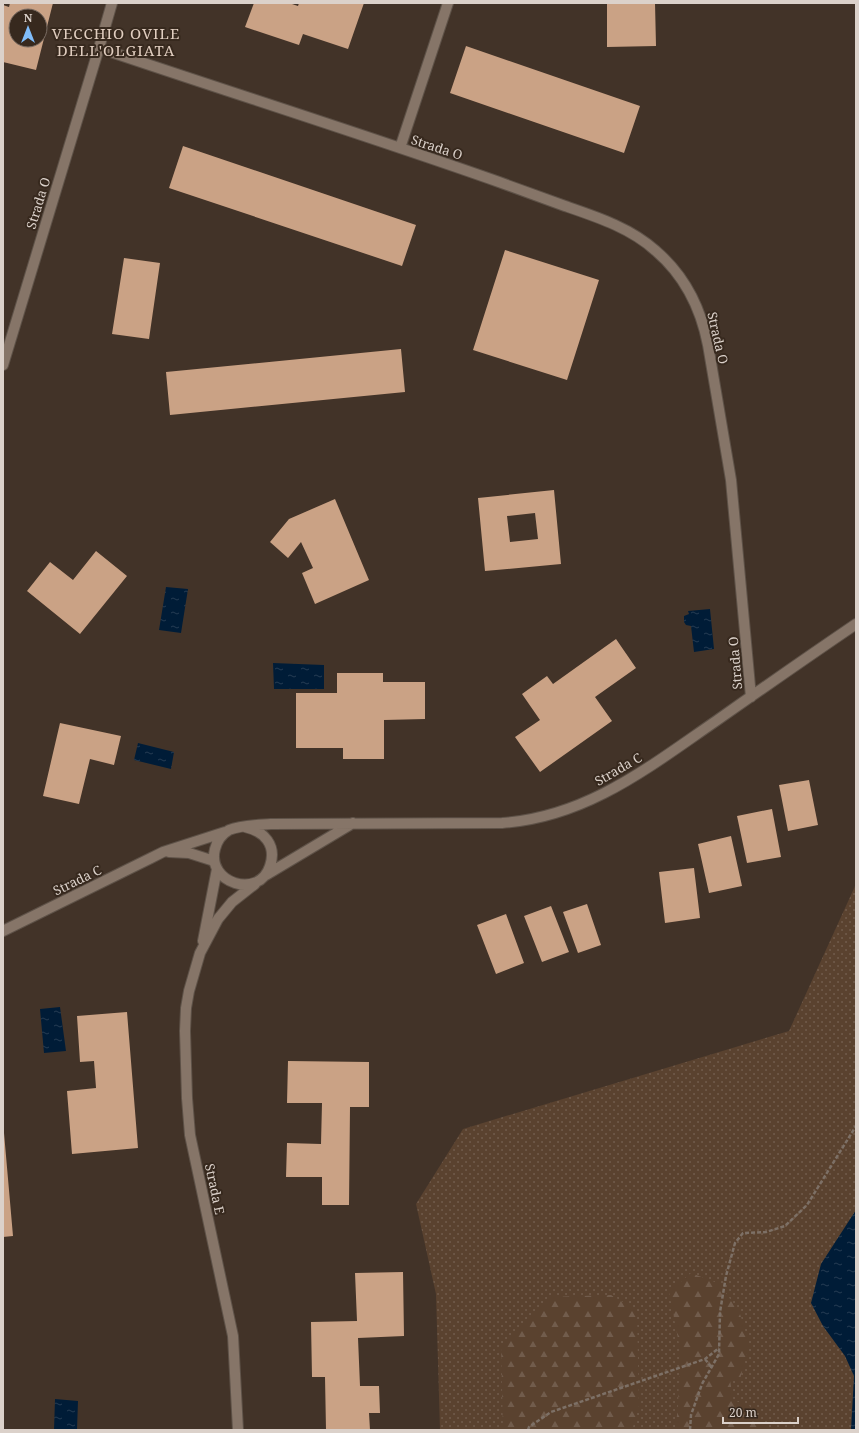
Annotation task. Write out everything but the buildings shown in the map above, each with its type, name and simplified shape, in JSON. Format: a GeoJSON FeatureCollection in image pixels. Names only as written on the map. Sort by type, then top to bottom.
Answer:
{"type":"FeatureCollection","features":[{"type":"Feature","properties":{"kind":"street","name":"Strada O"},"geometry":{"type":"LineString","coordinates":[[3,365],[112,3]]}},
{"type":"Feature","properties":{"kind":"street","name":"Strada O"},"geometry":{"type":"LineString","coordinates":[[400,148],[448,3]]}},
{"type":"Feature","properties":{"kind":"street","name":"Strada O"},"geometry":{"type":"LineString","coordinates":[[99,48],[400,148],[590,214],[640,238],[656,250],[682,279],[694,300],[705,329],[728,465],[751,696]]}},
{"type":"Feature","properties":{"kind":"street","name":"Strada C"},"geometry":{"type":"LineString","coordinates":[[244,827],[271,824],[502,823],[527,821],[557,813],[588,802],[636,775],[856,624]]}},
{"type":"Feature","properties":{"kind":"street"},"geometry":{"type":"LineString","coordinates":[[262,879],[270,868],[272,858],[271,848],[267,839],[253,828],[244,827],[228,831],[216,844],[214,852],[215,865],[222,876],[228,881],[238,885],[248,885],[262,879],[353,823]]}},
{"type":"Feature","properties":{"kind":"street","name":"Strada C"},"geometry":{"type":"LineString","coordinates":[[3,931],[163,852],[228,831]]}},
{"type":"Feature","properties":{"kind":"street","name":"Strada C"},"geometry":{"type":"LineString","coordinates":[[163,852],[189,853],[215,865]]}},
{"type":"Feature","properties":{"kind":"street","name":"Strada E"},"geometry":{"type":"LineString","coordinates":[[215,865],[200,953],[192,978],[186,1008],[184,1055],[190,1135],[233,1336],[238,1430]]}},
{"type":"Feature","properties":{"kind":"street","name":"Strada E"},"geometry":{"type":"LineString","coordinates":[[200,953],[218,919],[232,902],[262,879]]}},
{"type":"Feature","properties":{"kind":"path"},"geometry":{"type":"LineString","coordinates":[[690,1430],[691,1415],[702,1384],[719,1354],[720,1312],[726,1276],[735,1243],[743,1233],[766,1232],[785,1226],[807,1205],[856,1126]]}},
{"type":"Feature","properties":{"kind":"path"},"geometry":{"type":"LineString","coordinates":[[528,1430],[529,1427],[551,1412],[705,1359],[719,1348]]}},
{"type":"Feature","properties":{"kind":"path"},"geometry":{"type":"LineString","coordinates":[[705,1359],[712,1368]]}},
{"type":"Feature","properties":{"kind":"green space"},"geometry":{"type":"Polygon","coordinates":[[[856,884],[856,1430],[440,1430],[436,1294],[416,1204],[463,1129],[789,1031],[856,884]]]}},
{"type":"Feature","properties":{"kind":"green space"},"geometry":{"type":"Polygon","coordinates":[[[691,1273],[720,1284],[740,1314],[747,1337],[747,1354],[740,1379],[730,1380],[733,1400],[750,1406],[766,1430],[675,1430],[678,1408],[680,1349],[669,1292],[691,1273]]]}},
{"type":"Feature","properties":{"kind":"green space"},"geometry":{"type":"Polygon","coordinates":[[[611,1295],[635,1309],[637,1316],[639,1406],[632,1430],[503,1430],[501,1345],[551,1297],[611,1295]]]}},
{"type":"Feature","properties":{"kind":"water"},"geometry":{"type":"Polygon","coordinates":[[[166,587],[188,589],[181,633],[159,630],[166,587]]]}},
{"type":"Feature","properties":{"kind":"water"},"geometry":{"type":"Polygon","coordinates":[[[710,609],[714,649],[694,652],[691,626],[686,625],[684,622],[684,616],[689,614],[688,611],[710,609]]]}},
{"type":"Feature","properties":{"kind":"water"},"geometry":{"type":"Polygon","coordinates":[[[273,663],[324,665],[324,689],[274,689],[273,663]]]}},
{"type":"Feature","properties":{"kind":"water"},"geometry":{"type":"Polygon","coordinates":[[[138,743],[174,752],[171,769],[134,760],[138,743]]]}},
{"type":"Feature","properties":{"kind":"water"},"geometry":{"type":"Polygon","coordinates":[[[60,1007],[66,1051],[44,1053],[40,1009],[60,1007]]]}},
{"type":"Feature","properties":{"kind":"water"},"geometry":{"type":"Polygon","coordinates":[[[856,1210],[856,1430],[851,1430],[854,1376],[845,1356],[823,1326],[811,1303],[821,1264],[856,1210]]]}},
{"type":"Feature","properties":{"kind":"water"},"geometry":{"type":"Polygon","coordinates":[[[55,1399],[78,1401],[77,1430],[54,1430],[55,1399]]]}},
{"type":"Feature","properties":{"kind":"district","name":"VECCHIO OVILE DELL'OLGIATA"},"geometry":{"type":"Point","coordinates":[116,42]}}]}
